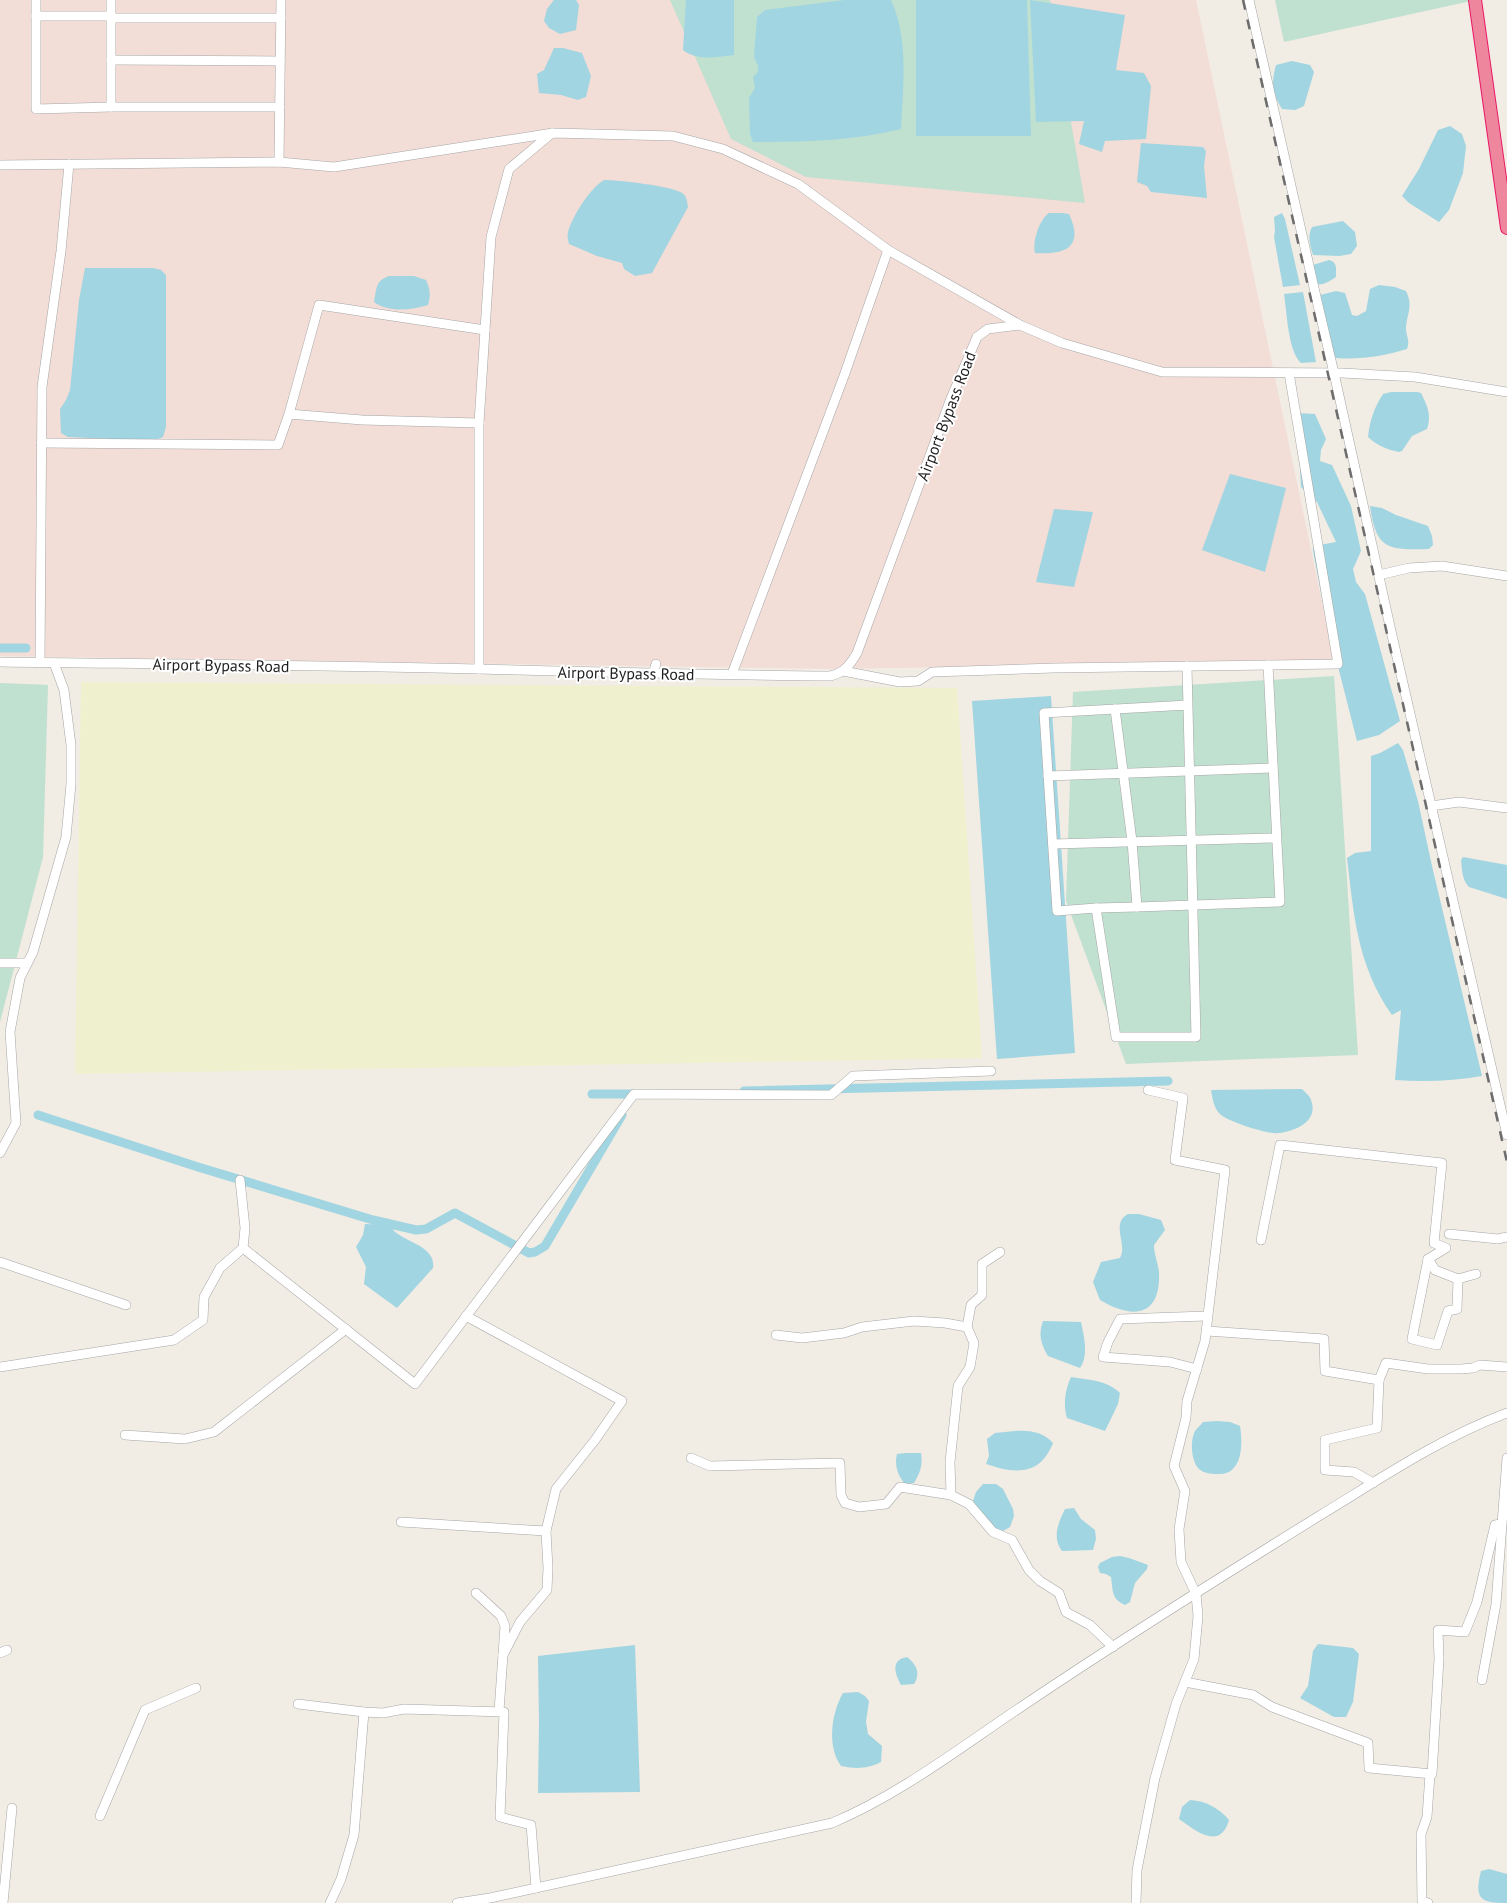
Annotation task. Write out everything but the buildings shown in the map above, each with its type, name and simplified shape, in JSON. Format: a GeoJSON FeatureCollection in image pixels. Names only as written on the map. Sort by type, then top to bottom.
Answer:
{"type":"FeatureCollection","features":[{"type":"Feature","properties":{"kind":"highway"},"geometry":{"type":"LineString","coordinates":[[1475,0],[1507,228]]}},
{"type":"Feature","properties":{"kind":"street"},"geometry":{"type":"LineString","coordinates":[[36,0],[36,109],[280,107]]}},
{"type":"Feature","properties":{"kind":"street"},"geometry":{"type":"LineString","coordinates":[[111,0],[111,107]]}},
{"type":"Feature","properties":{"kind":"street"},"geometry":{"type":"LineString","coordinates":[[279,162],[281,0]]}},
{"type":"Feature","properties":{"kind":"street"},"geometry":{"type":"LineString","coordinates":[[1249,0],[1378,575],[1507,1136]]}},
{"type":"Feature","properties":{"kind":"street"},"geometry":{"type":"LineString","coordinates":[[36,16],[281,18]]}},
{"type":"Feature","properties":{"kind":"street"},"geometry":{"type":"LineString","coordinates":[[111,60],[280,61]]}},
{"type":"Feature","properties":{"kind":"street"},"geometry":{"type":"LineString","coordinates":[[0,165],[279,162],[334,167],[553,133],[673,136],[723,149],[798,184],[888,250],[1020,325],[1062,343],[1162,372],[1334,373],[1415,378],[1507,392]]}},
{"type":"Feature","properties":{"kind":"street"},"geometry":{"type":"LineString","coordinates":[[479,669],[479,422],[491,237],[509,169],[553,133]]}},
{"type":"Feature","properties":{"kind":"street"},"geometry":{"type":"LineString","coordinates":[[40,662],[42,387],[61,251],[69,164]]}},
{"type":"Feature","properties":{"kind":"street"},"geometry":{"type":"LineString","coordinates":[[732,674],[844,376],[888,250]]}},
{"type":"Feature","properties":{"kind":"street"},"geometry":{"type":"LineString","coordinates":[[41,444],[278,445],[289,414],[319,305],[485,330]]}},
{"type":"Feature","properties":{"kind":"street","name":"Airport Bypass Road"},"geometry":{"type":"LineString","coordinates":[[0,662],[830,676],[843,671],[857,652],[950,401],[977,337],[988,329],[1020,325]]}},
{"type":"Feature","properties":{"kind":"street"},"geometry":{"type":"LineString","coordinates":[[843,671],[900,682],[918,681],[932,672],[1338,664],[1289,373]]}},
{"type":"Feature","properties":{"kind":"street"},"geometry":{"type":"LineString","coordinates":[[289,414],[362,420],[479,422]]}},
{"type":"Feature","properties":{"kind":"street"},"geometry":{"type":"LineString","coordinates":[[1378,575],[1409,568],[1442,566],[1507,576]]}},
{"type":"Feature","properties":{"kind":"street"},"geometry":{"type":"LineString","coordinates":[[0,1153],[16,1123],[10,1032],[20,978],[33,952],[66,837],[71,784],[72,746],[64,690],[54,663]]}},
{"type":"Feature","properties":{"kind":"street"},"geometry":{"type":"LineString","coordinates":[[652,674],[656,664]]}},
{"type":"Feature","properties":{"kind":"street"},"geometry":{"type":"LineString","coordinates":[[1188,705],[1044,713],[1057,911],[1280,902],[1268,665]]}},
{"type":"Feature","properties":{"kind":"street"},"geometry":{"type":"LineString","coordinates":[[1096,908],[1116,1037],[1196,1037],[1187,666]]}},
{"type":"Feature","properties":{"kind":"street"},"geometry":{"type":"LineString","coordinates":[[1115,709],[1132,841],[1137,907]]}},
{"type":"Feature","properties":{"kind":"street"},"geometry":{"type":"LineString","coordinates":[[1048,776],[1273,768]]}},
{"type":"Feature","properties":{"kind":"street"},"geometry":{"type":"LineString","coordinates":[[1431,806],[1459,802],[1507,808]]}},
{"type":"Feature","properties":{"kind":"street"},"geometry":{"type":"LineString","coordinates":[[1053,844],[1276,838]]}},
{"type":"Feature","properties":{"kind":"street"},"geometry":{"type":"LineString","coordinates":[[0,963],[27,963]]}},
{"type":"Feature","properties":{"kind":"street"},"geometry":{"type":"LineString","coordinates":[[243,1248],[415,1384],[634,1094],[831,1095],[853,1076],[991,1071]]}},
{"type":"Feature","properties":{"kind":"street"},"geometry":{"type":"LineString","coordinates":[[1136,1903],[1137,1870],[1155,1778],[1176,1704],[1194,1659],[1198,1616],[1196,1594],[1181,1562],[1180,1529],[1185,1491],[1174,1466],[1186,1418],[1187,1401],[1207,1331],[1225,1170],[1175,1160],[1183,1098],[1148,1090]]}},
{"type":"Feature","properties":{"kind":"street"},"geometry":{"type":"LineString","coordinates":[[1261,1240],[1280,1145],[1442,1163],[1434,1243],[1446,1248],[1428,1259],[1412,1339],[1437,1345],[1448,1311],[1457,1309],[1458,1279]]}},
{"type":"Feature","properties":{"kind":"street"},"geometry":{"type":"LineString","coordinates":[[0,1367],[174,1340],[203,1320],[204,1296],[220,1268],[243,1248],[245,1228],[240,1180]]}},
{"type":"Feature","properties":{"kind":"street"},"geometry":{"type":"LineString","coordinates":[[1449,1234],[1498,1239],[1507,1237]]}},
{"type":"Feature","properties":{"kind":"street"},"geometry":{"type":"LineString","coordinates":[[951,1495],[950,1462],[958,1386],[970,1367],[974,1343],[967,1327],[971,1305],[982,1295],[982,1264],[1000,1252]]}},
{"type":"Feature","properties":{"kind":"street"},"geometry":{"type":"LineString","coordinates":[[1428,1259],[1435,1270],[1458,1279],[1476,1274]]}},
{"type":"Feature","properties":{"kind":"street"},"geometry":{"type":"LineString","coordinates":[[0,1262],[126,1304]]}},
{"type":"Feature","properties":{"kind":"street"},"geometry":{"type":"LineString","coordinates":[[466,1316],[622,1401],[595,1440],[556,1489],[546,1530],[547,1590],[520,1622],[503,1655]]}},
{"type":"Feature","properties":{"kind":"street"},"geometry":{"type":"LineString","coordinates":[[1197,1369],[1170,1362],[1103,1357],[1108,1342],[1120,1319],[1206,1316]]}},
{"type":"Feature","properties":{"kind":"street"},"geometry":{"type":"LineString","coordinates":[[776,1335],[802,1338],[844,1333],[862,1327],[914,1321],[967,1327]]}},
{"type":"Feature","properties":{"kind":"street"},"geometry":{"type":"LineString","coordinates":[[125,1435],[185,1439],[214,1432],[346,1329]]}},
{"type":"Feature","properties":{"kind":"street"},"geometry":{"type":"LineString","coordinates":[[1207,1331],[1324,1339],[1325,1371],[1379,1380]]}},
{"type":"Feature","properties":{"kind":"street"},"geometry":{"type":"LineString","coordinates":[[1373,1483],[1354,1472],[1325,1470],[1325,1440],[1377,1428],[1379,1380],[1386,1363],[1428,1369],[1461,1369],[1480,1365],[1507,1367]]}},
{"type":"Feature","properties":{"kind":"street"},"geometry":{"type":"LineString","coordinates":[[457,1903],[536,1888],[832,1823],[850,1815],[912,1780],[1113,1647],[1373,1483],[1416,1457],[1507,1413]]}},
{"type":"Feature","properties":{"kind":"street"},"geometry":{"type":"LineString","coordinates":[[691,1458],[710,1466],[840,1463],[841,1495],[845,1503],[859,1507],[886,1504],[900,1487],[951,1495],[969,1504],[993,1532],[1012,1540],[1029,1570],[1059,1594],[1066,1612],[1090,1625],[1113,1647]]}},
{"type":"Feature","properties":{"kind":"street"},"geometry":{"type":"LineString","coordinates":[[1482,1680],[1496,1604],[1507,1458]]}},
{"type":"Feature","properties":{"kind":"street"},"geometry":{"type":"LineString","coordinates":[[401,1522],[546,1530]]}},
{"type":"Feature","properties":{"kind":"street"},"geometry":{"type":"LineString","coordinates":[[1428,1903],[1422,1901],[1421,1834],[1427,1817],[1430,1774],[1432,1774],[1439,1659],[1438,1630],[1465,1632],[1477,1602],[1495,1525],[1501,1524]]}},
{"type":"Feature","properties":{"kind":"street"},"geometry":{"type":"LineString","coordinates":[[476,1593],[501,1616],[506,1626],[499,1712]]}},
{"type":"Feature","properties":{"kind":"street"},"geometry":{"type":"LineString","coordinates":[[1185,1682],[1253,1694],[1272,1707],[1368,1743],[1369,1768],[1430,1774]]}},
{"type":"Feature","properties":{"kind":"street"},"geometry":{"type":"LineString","coordinates":[[100,1816],[145,1710],[196,1688]]}},
{"type":"Feature","properties":{"kind":"street"},"geometry":{"type":"LineString","coordinates":[[298,1704],[383,1713],[404,1709],[504,1712],[500,1817],[531,1825],[536,1888]]}},
{"type":"Feature","properties":{"kind":"street"},"geometry":{"type":"LineString","coordinates":[[330,1903],[341,1879],[355,1830],[364,1712]]}},
{"type":"Feature","properties":{"kind":"street"},"geometry":{"type":"LineString","coordinates":[[3,1903],[12,1808]]}},
{"type":"Feature","properties":{"kind":"shaded area"},"geometry":{"type":"Polygon","coordinates":[[[0,0],[1196,0],[1334,660],[836,669],[0,656],[0,0]]]}},
{"type":"Feature","properties":{"kind":"green space"},"geometry":{"type":"Polygon","coordinates":[[[670,0],[1050,0],[1085,203],[806,177],[731,139],[670,0]]]}},
{"type":"Feature","properties":{"kind":"green space"},"geometry":{"type":"Polygon","coordinates":[[[1275,0],[1470,0],[1471,1],[1284,42],[1275,0]]]}},
{"type":"Feature","properties":{"kind":"green space"},"geometry":{"type":"Polygon","coordinates":[[[1334,676],[1358,1055],[1126,1064],[1066,901],[1073,692],[1334,676]]]}},
{"type":"Feature","properties":{"kind":"green space"},"geometry":{"type":"Polygon","coordinates":[[[81,682],[957,688],[982,1058],[75,1074],[81,682]]]}},
{"type":"Feature","properties":{"kind":"green space"},"geometry":{"type":"Polygon","coordinates":[[[0,683],[48,685],[43,857],[0,1022],[0,683]]]}},
{"type":"Feature","properties":{"kind":"water"},"geometry":{"type":"Polygon","coordinates":[[[554,0],[576,0],[579,5],[576,30],[560,34],[549,28],[544,21],[547,9],[554,0]]]}},
{"type":"Feature","properties":{"kind":"water"},"geometry":{"type":"Polygon","coordinates":[[[686,0],[734,0],[734,55],[701,57],[694,56],[683,50],[686,0]]]}},
{"type":"Feature","properties":{"kind":"water"},"geometry":{"type":"Polygon","coordinates":[[[845,0],[891,0],[897,15],[903,47],[901,129],[846,138],[753,142],[750,134],[749,98],[755,88],[753,77],[758,72],[758,66],[754,57],[757,17],[765,10],[845,0]]]}},
{"type":"Feature","properties":{"kind":"water"},"geometry":{"type":"Polygon","coordinates":[[[916,0],[1027,0],[1031,136],[916,136],[916,0]]]}},
{"type":"Feature","properties":{"kind":"water"},"geometry":{"type":"Polygon","coordinates":[[[1030,0],[1125,15],[1116,70],[1144,73],[1151,86],[1146,139],[1105,141],[1102,152],[1079,144],[1084,121],[1036,122],[1030,0]]]}},
{"type":"Feature","properties":{"kind":"water"},"geometry":{"type":"Polygon","coordinates":[[[554,48],[563,48],[582,53],[591,76],[586,97],[578,100],[561,95],[539,93],[537,74],[544,70],[554,48]]]}},
{"type":"Feature","properties":{"kind":"water"},"geometry":{"type":"Polygon","coordinates":[[[1292,61],[1310,65],[1314,72],[1304,106],[1295,110],[1282,109],[1273,88],[1276,65],[1292,61]]]}},
{"type":"Feature","properties":{"kind":"water"},"geometry":{"type":"Polygon","coordinates":[[[1450,126],[1462,134],[1466,146],[1463,173],[1449,210],[1439,222],[1409,203],[1402,196],[1419,169],[1438,130],[1450,126]]]}},
{"type":"Feature","properties":{"kind":"water"},"geometry":{"type":"Polygon","coordinates":[[[1141,143],[1203,147],[1206,151],[1204,166],[1207,198],[1151,192],[1147,186],[1137,182],[1141,143]]]}},
{"type":"Feature","properties":{"kind":"water"},"geometry":{"type":"Polygon","coordinates":[[[604,180],[668,188],[677,190],[686,197],[688,207],[652,273],[635,276],[624,269],[622,263],[597,256],[569,244],[568,232],[577,211],[593,189],[604,180]]]}},
{"type":"Feature","properties":{"kind":"water"},"geometry":{"type":"Polygon","coordinates":[[[1049,213],[1069,214],[1075,235],[1073,242],[1063,251],[1035,253],[1037,232],[1045,216],[1049,213]]]}},
{"type":"Feature","properties":{"kind":"water"},"geometry":{"type":"Polygon","coordinates":[[[1282,213],[1300,285],[1283,287],[1274,237],[1274,217],[1282,213]]]}},
{"type":"Feature","properties":{"kind":"water"},"geometry":{"type":"Polygon","coordinates":[[[1343,221],[1355,232],[1357,246],[1351,254],[1339,256],[1313,255],[1309,237],[1312,227],[1343,221]]]}},
{"type":"Feature","properties":{"kind":"water"},"geometry":{"type":"Polygon","coordinates":[[[1329,260],[1335,264],[1336,277],[1323,284],[1315,283],[1313,265],[1329,260]]]}},
{"type":"Feature","properties":{"kind":"water"},"geometry":{"type":"Polygon","coordinates":[[[85,268],[153,268],[161,270],[166,275],[166,427],[163,437],[153,441],[68,437],[61,433],[60,409],[70,390],[79,300],[85,268]]]}},
{"type":"Feature","properties":{"kind":"water"},"geometry":{"type":"Polygon","coordinates":[[[389,276],[414,276],[426,280],[430,292],[428,305],[400,310],[386,308],[374,302],[379,283],[389,276]]]}},
{"type":"Feature","properties":{"kind":"water"},"geometry":{"type":"Polygon","coordinates":[[[1379,285],[1395,287],[1406,291],[1410,306],[1406,325],[1407,349],[1372,357],[1336,358],[1333,353],[1320,295],[1336,291],[1345,293],[1352,315],[1357,316],[1366,311],[1370,289],[1379,285]]]}},
{"type":"Feature","properties":{"kind":"water"},"geometry":{"type":"Polygon","coordinates":[[[1303,292],[1316,362],[1301,363],[1293,350],[1289,331],[1284,294],[1303,292]]]}},
{"type":"Feature","properties":{"kind":"water"},"geometry":{"type":"Polygon","coordinates":[[[1391,392],[1421,393],[1429,415],[1427,429],[1412,436],[1402,451],[1399,452],[1382,447],[1368,437],[1371,420],[1377,404],[1383,394],[1391,392]]]}},
{"type":"Feature","properties":{"kind":"water"},"geometry":{"type":"Polygon","coordinates":[[[1297,413],[1315,414],[1326,439],[1321,450],[1320,461],[1332,465],[1351,506],[1361,551],[1353,569],[1356,582],[1365,594],[1400,721],[1379,735],[1357,741],[1332,643],[1332,631],[1325,614],[1313,551],[1314,546],[1336,542],[1317,502],[1301,487],[1297,413]]]}},
{"type":"Feature","properties":{"kind":"water"},"geometry":{"type":"Polygon","coordinates":[[[1230,474],[1286,488],[1265,572],[1202,550],[1230,474]]]}},
{"type":"Feature","properties":{"kind":"water"},"geometry":{"type":"Polygon","coordinates":[[[1370,506],[1382,508],[1428,526],[1433,545],[1429,549],[1403,549],[1386,544],[1380,539],[1376,531],[1370,506]]]}},
{"type":"Feature","properties":{"kind":"water"},"geometry":{"type":"Polygon","coordinates":[[[1054,509],[1093,512],[1074,587],[1036,582],[1054,509]]]}},
{"type":"Feature","properties":{"kind":"water"},"geometry":{"type":"Polygon","coordinates":[[[1051,696],[1075,1053],[997,1059],[972,701],[1051,696]]]}},
{"type":"Feature","properties":{"kind":"water"},"geometry":{"type":"Polygon","coordinates":[[[1398,743],[1403,750],[1418,801],[1482,1076],[1439,1081],[1395,1080],[1401,1010],[1392,1015],[1371,978],[1364,959],[1355,920],[1347,858],[1355,853],[1371,851],[1371,756],[1398,743]]]}},
{"type":"Feature","properties":{"kind":"water"},"geometry":{"type":"Polygon","coordinates":[[[1463,857],[1507,865],[1507,899],[1469,887],[1463,875],[1461,860],[1463,857]]]}},
{"type":"Feature","properties":{"kind":"water"},"geometry":{"type":"Polygon","coordinates":[[[1302,1089],[1310,1099],[1313,1107],[1312,1114],[1299,1127],[1279,1133],[1250,1127],[1221,1115],[1215,1107],[1211,1091],[1212,1090],[1302,1089]]]}},
{"type":"Feature","properties":{"kind":"water"},"geometry":{"type":"Polygon","coordinates":[[[1128,1214],[1139,1214],[1161,1220],[1165,1230],[1154,1245],[1159,1272],[1155,1298],[1150,1306],[1133,1312],[1112,1306],[1100,1300],[1093,1282],[1101,1262],[1120,1258],[1122,1247],[1120,1223],[1128,1214]]]}},
{"type":"Feature","properties":{"kind":"water"},"geometry":{"type":"Polygon","coordinates":[[[365,1224],[389,1225],[397,1233],[426,1251],[433,1261],[433,1268],[397,1308],[364,1284],[366,1267],[356,1247],[363,1235],[365,1224]]]}},
{"type":"Feature","properties":{"kind":"water"},"geometry":{"type":"Polygon","coordinates":[[[1043,1321],[1081,1322],[1085,1352],[1080,1368],[1048,1356],[1041,1339],[1043,1321]]]}},
{"type":"Feature","properties":{"kind":"water"},"geometry":{"type":"Polygon","coordinates":[[[1071,1377],[1104,1383],[1120,1393],[1118,1404],[1105,1431],[1067,1418],[1065,1397],[1071,1377]]]}},
{"type":"Feature","properties":{"kind":"water"},"geometry":{"type":"Polygon","coordinates":[[[1203,1422],[1230,1422],[1240,1426],[1241,1450],[1232,1470],[1226,1473],[1215,1474],[1199,1469],[1194,1461],[1192,1445],[1193,1435],[1203,1422]]]}},
{"type":"Feature","properties":{"kind":"water"},"geometry":{"type":"Polygon","coordinates":[[[1015,1431],[1036,1432],[1045,1436],[1053,1443],[1048,1454],[1041,1462],[1026,1470],[1007,1470],[986,1464],[989,1456],[987,1439],[995,1433],[1015,1431]]]}},
{"type":"Feature","properties":{"kind":"water"},"geometry":{"type":"Polygon","coordinates":[[[921,1453],[922,1461],[914,1483],[905,1484],[897,1470],[897,1454],[921,1453]]]}},
{"type":"Feature","properties":{"kind":"water"},"geometry":{"type":"Polygon","coordinates":[[[983,1484],[996,1484],[1003,1489],[1013,1509],[1014,1516],[1010,1527],[1003,1531],[995,1528],[972,1504],[976,1492],[983,1484]]]}},
{"type":"Feature","properties":{"kind":"water"},"geometry":{"type":"Polygon","coordinates":[[[1074,1508],[1081,1519],[1095,1530],[1096,1539],[1093,1550],[1062,1551],[1059,1546],[1057,1530],[1060,1520],[1065,1509],[1074,1508]]]}},
{"type":"Feature","properties":{"kind":"water"},"geometry":{"type":"Polygon","coordinates":[[[1120,1556],[1148,1565],[1147,1569],[1135,1583],[1130,1602],[1125,1605],[1120,1603],[1115,1597],[1111,1577],[1100,1573],[1098,1567],[1100,1563],[1112,1557],[1120,1556]]]}},
{"type":"Feature","properties":{"kind":"water"},"geometry":{"type":"Polygon","coordinates":[[[1318,1644],[1353,1648],[1359,1654],[1353,1702],[1346,1717],[1334,1717],[1300,1698],[1308,1686],[1313,1651],[1318,1644]]]}},
{"type":"Feature","properties":{"kind":"water"},"geometry":{"type":"Polygon","coordinates":[[[635,1645],[640,1792],[538,1793],[538,1656],[635,1645]]]}},
{"type":"Feature","properties":{"kind":"water"},"geometry":{"type":"Polygon","coordinates":[[[907,1657],[915,1666],[917,1676],[914,1684],[901,1685],[895,1668],[898,1661],[907,1657]]]}},
{"type":"Feature","properties":{"kind":"water"},"geometry":{"type":"Polygon","coordinates":[[[858,1692],[869,1701],[866,1722],[868,1734],[882,1746],[881,1762],[871,1766],[852,1768],[841,1766],[834,1749],[832,1730],[833,1720],[843,1693],[858,1692]]]}},
{"type":"Feature","properties":{"kind":"water"},"geometry":{"type":"Polygon","coordinates":[[[1190,1800],[1212,1806],[1229,1820],[1220,1835],[1207,1836],[1179,1819],[1182,1807],[1190,1800]]]}},
{"type":"Feature","properties":{"kind":"water"},"geometry":{"type":"Polygon","coordinates":[[[1489,1869],[1507,1874],[1507,1903],[1491,1902],[1481,1898],[1478,1888],[1481,1871],[1489,1869]]]}},
{"type":"Feature","properties":{"kind":"waterway"},"geometry":{"type":"LineString","coordinates":[[0,648],[26,648]]}},
{"type":"Feature","properties":{"kind":"waterway"},"geometry":{"type":"LineString","coordinates":[[744,1091],[1168,1081]]}},
{"type":"Feature","properties":{"kind":"waterway"},"geometry":{"type":"LineString","coordinates":[[592,1094],[639,1094]]}},
{"type":"Feature","properties":{"kind":"waterway"},"geometry":{"type":"LineString","coordinates":[[38,1115],[198,1167],[373,1220],[416,1230],[426,1229],[455,1213],[529,1253],[545,1246],[622,1115]]}},
{"type":"Feature","properties":{"kind":"railway"},"geometry":{"type":"LineString","coordinates":[[1243,0],[1507,1162]]}}]}
